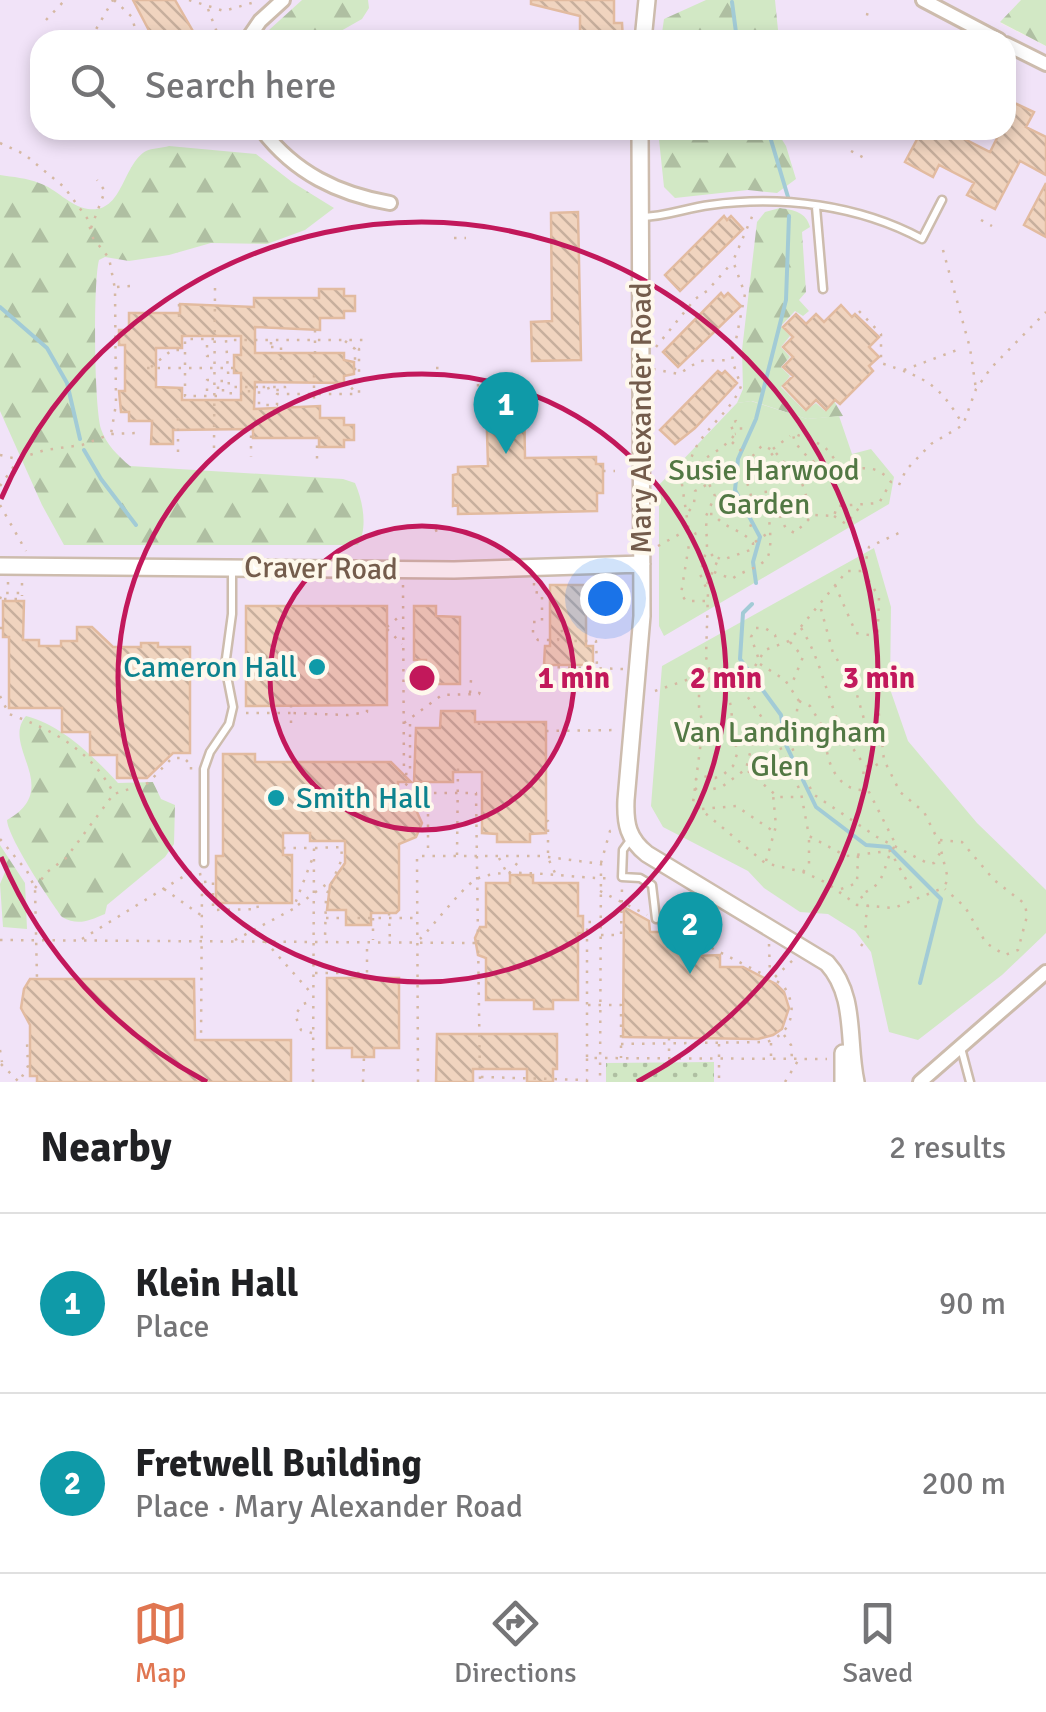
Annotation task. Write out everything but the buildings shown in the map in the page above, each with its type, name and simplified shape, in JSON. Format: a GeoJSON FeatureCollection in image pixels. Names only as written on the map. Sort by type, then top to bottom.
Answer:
{"type":"FeatureCollection","features":[{"type":"Feature","properties":{"kind":"street"},"geometry":{"type":"LineString","coordinates":[[254,30],[283,0]]}},
{"type":"Feature","properties":{"kind":"street"},"geometry":{"type":"LineString","coordinates":[[645,30],[647,0]]}},
{"type":"Feature","properties":{"kind":"street"},"geometry":{"type":"LineString","coordinates":[[922,0],[980,30]]}},
{"type":"Feature","properties":{"kind":"street"},"geometry":{"type":"LineString","coordinates":[[1016,49],[1046,64]]}},
{"type":"Feature","properties":{"kind":"street"},"geometry":{"type":"LineString","coordinates":[[271,140],[312,176],[349,194],[390,202]]}},
{"type":"Feature","properties":{"kind":"street","name":"Mary Alexander Road"},"geometry":{"type":"LineString","coordinates":[[624,835],[641,650],[640,140]]}},
{"type":"Feature","properties":{"kind":"street","name":"Craver Road"},"geometry":{"type":"LineString","coordinates":[[4,574],[232,566],[454,570],[642,564]]}},
{"type":"Feature","properties":{"kind":"street"},"geometry":{"type":"LineString","coordinates":[[624,835],[647,854],[821,957],[842,983],[856,1082]]}},
{"type":"Feature","properties":{"kind":"street"},"geometry":{"type":"LineString","coordinates":[[920,1079],[1046,972]]}},
{"type":"Feature","properties":{"kind":"street"},"geometry":{"type":"LineString","coordinates":[[843,1082],[847,1010]]}},
{"type":"Feature","properties":{"kind":"lane"},"geometry":{"type":"LineString","coordinates":[[640,217],[659,217],[724,203],[767,202],[880,218],[922,239],[942,200]]}},
{"type":"Feature","properties":{"kind":"lane"},"geometry":{"type":"LineString","coordinates":[[816,207],[823,289]]}},
{"type":"Feature","properties":{"kind":"lane"},"geometry":{"type":"LineString","coordinates":[[204,862],[204,769],[210,752],[229,724],[233,707],[226,666],[232,566]]}},
{"type":"Feature","properties":{"kind":"lane"},"geometry":{"type":"LineString","coordinates":[[624,835],[622,877],[640,878],[652,884],[656,919]]}},
{"type":"Feature","properties":{"kind":"lane"},"geometry":{"type":"LineString","coordinates":[[961,1048],[970,1082]]}},
{"type":"Feature","properties":{"kind":"path"},"geometry":{"type":"LineString","coordinates":[[46,20],[65,0]]}},
{"type":"Feature","properties":{"kind":"path"},"geometry":{"type":"LineString","coordinates":[[96,30],[113,0],[132,17],[135,30]]}},
{"type":"Feature","properties":{"kind":"path"},"geometry":{"type":"LineString","coordinates":[[190,0],[229,11],[255,2]]}},
{"type":"Feature","properties":{"kind":"path"},"geometry":{"type":"LineString","coordinates":[[208,8],[216,30]]}},
{"type":"Feature","properties":{"kind":"path"},"geometry":{"type":"LineString","coordinates":[[0,143],[24,154],[64,187],[109,258],[115,287],[116,404],[111,434]]}},
{"type":"Feature","properties":{"kind":"path"},"geometry":{"type":"LineString","coordinates":[[851,152],[868,160]]}},
{"type":"Feature","properties":{"kind":"path"},"geometry":{"type":"LineString","coordinates":[[90,230],[105,191],[97,180]]}},
{"type":"Feature","properties":{"kind":"path"},"geometry":{"type":"LineString","coordinates":[[660,343],[695,299],[733,262],[746,224],[767,202]]}},
{"type":"Feature","properties":{"kind":"path"},"geometry":{"type":"LineString","coordinates":[[981,220],[992,226]]}},
{"type":"Feature","properties":{"kind":"path"},"geometry":{"type":"LineString","coordinates":[[454,238],[466,238]]}},
{"type":"Feature","properties":{"kind":"path"},"geometry":{"type":"LineString","coordinates":[[942,250],[970,348],[976,389]]}},
{"type":"Feature","properties":{"kind":"path"},"geometry":{"type":"LineString","coordinates":[[707,602],[686,601],[680,594],[689,529],[680,478],[689,468],[704,434],[741,386],[732,360],[745,294],[733,262]]}},
{"type":"Feature","properties":{"kind":"path"},"geometry":{"type":"LineString","coordinates":[[115,287],[130,286]]}},
{"type":"Feature","properties":{"kind":"path"},"geometry":{"type":"LineString","coordinates":[[214,287],[214,448]]}},
{"type":"Feature","properties":{"kind":"path"},"geometry":{"type":"LineString","coordinates":[[178,304],[179,318]]}},
{"type":"Feature","properties":{"kind":"path"},"geometry":{"type":"LineString","coordinates":[[859,311],[881,334],[882,364],[927,380],[952,406],[963,425]]}},
{"type":"Feature","properties":{"kind":"path"},"geometry":{"type":"LineString","coordinates":[[899,486],[906,470],[932,444],[963,425],[976,389],[991,368],[1046,312]]}},
{"type":"Feature","properties":{"kind":"path"},"geometry":{"type":"LineString","coordinates":[[315,330],[315,361]]}},
{"type":"Feature","properties":{"kind":"path"},"geometry":{"type":"LineString","coordinates":[[214,339],[185,339],[185,396],[218,396],[218,381],[223,381],[223,394],[249,394],[249,387]]}},
{"type":"Feature","properties":{"kind":"path"},"geometry":{"type":"LineString","coordinates":[[268,387],[229,387],[226,340],[364,340]]}},
{"type":"Feature","properties":{"kind":"path"},"geometry":{"type":"LineString","coordinates":[[271,340],[271,353]]}},
{"type":"Feature","properties":{"kind":"path"},"geometry":{"type":"LineString","coordinates":[[260,387],[260,405],[277,405],[277,394],[362,394],[359,349],[344,340]]}},
{"type":"Feature","properties":{"kind":"path"},"geometry":{"type":"LineString","coordinates":[[208,345],[207,356],[214,356]]}},
{"type":"Feature","properties":{"kind":"path"},"geometry":{"type":"LineString","coordinates":[[271,347],[281,347],[281,360]]}},
{"type":"Feature","properties":{"kind":"path"},"geometry":{"type":"LineString","coordinates":[[346,394],[355,386],[355,349]]}},
{"type":"Feature","properties":{"kind":"path"},"geometry":{"type":"LineString","coordinates":[[179,350],[172,350],[148,368],[234,368]]}},
{"type":"Feature","properties":{"kind":"path"},"geometry":{"type":"LineString","coordinates":[[903,371],[956,350]]}},
{"type":"Feature","properties":{"kind":"path"},"geometry":{"type":"LineString","coordinates":[[652,369],[679,374],[699,361],[732,360]]}},
{"type":"Feature","properties":{"kind":"path"},"geometry":{"type":"LineString","coordinates":[[115,368],[128,368]]}},
{"type":"Feature","properties":{"kind":"path"},"geometry":{"type":"LineString","coordinates":[[436,368],[446,368]]}},
{"type":"Feature","properties":{"kind":"path"},"geometry":{"type":"LineString","coordinates":[[314,375],[314,406]]}},
{"type":"Feature","properties":{"kind":"path"},"geometry":{"type":"LineString","coordinates":[[207,391],[207,380],[214,380]]}},
{"type":"Feature","properties":{"kind":"path"},"geometry":{"type":"LineString","coordinates":[[478,384],[478,398]]}},
{"type":"Feature","properties":{"kind":"path"},"geometry":{"type":"LineString","coordinates":[[178,418],[178,452]]}},
{"type":"Feature","properties":{"kind":"path"},"geometry":{"type":"LineString","coordinates":[[251,426],[252,457]]}},
{"type":"Feature","properties":{"kind":"path"},"geometry":{"type":"LineString","coordinates":[[0,455],[19,458],[82,445],[111,434],[138,433]]}},
{"type":"Feature","properties":{"kind":"path"},"geometry":{"type":"LineString","coordinates":[[714,572],[732,578],[758,566],[768,556],[771,546],[764,460],[792,436],[798,433],[824,446],[844,472]]}},
{"type":"Feature","properties":{"kind":"path"},"geometry":{"type":"LineString","coordinates":[[317,434],[317,466]]}},
{"type":"Feature","properties":{"kind":"path"},"geometry":{"type":"LineString","coordinates":[[695,780],[724,774],[733,766],[736,754],[730,702],[710,672],[706,657],[706,585],[700,574],[707,548],[708,514],[715,496],[703,472],[714,449],[736,434]]}},
{"type":"Feature","properties":{"kind":"path"},"geometry":{"type":"LineString","coordinates":[[792,436],[798,448],[818,466],[836,472],[869,467],[891,482],[880,503],[838,506],[834,516]]}},
{"type":"Feature","properties":{"kind":"path"},"geometry":{"type":"LineString","coordinates":[[731,441],[751,460]]}},
{"type":"Feature","properties":{"kind":"path"},"geometry":{"type":"LineString","coordinates":[[747,534],[753,518],[747,491],[751,460],[764,445],[793,472],[818,466]]}},
{"type":"Feature","properties":{"kind":"path"},"geometry":{"type":"LineString","coordinates":[[0,486],[19,458]]}},
{"type":"Feature","properties":{"kind":"path"},"geometry":{"type":"LineString","coordinates":[[689,468],[706,462]]}},
{"type":"Feature","properties":{"kind":"path"},"geometry":{"type":"LineString","coordinates":[[603,471],[615,471]]}},
{"type":"Feature","properties":{"kind":"path"},"geometry":{"type":"LineString","coordinates":[[799,472],[812,516]]}},
{"type":"Feature","properties":{"kind":"path"},"geometry":{"type":"LineString","coordinates":[[688,512],[694,504],[694,491],[709,484]]}},
{"type":"Feature","properties":{"kind":"path"},"geometry":{"type":"LineString","coordinates":[[768,498],[774,502],[786,529],[795,533],[812,516],[834,516],[846,524],[860,506]]}},
{"type":"Feature","properties":{"kind":"path"},"geometry":{"type":"LineString","coordinates":[[0,505],[27,553]]}},
{"type":"Feature","properties":{"kind":"path"},"geometry":{"type":"LineString","coordinates":[[707,548],[722,560],[738,557],[753,549],[754,543],[747,534],[708,514]]}},
{"type":"Feature","properties":{"kind":"path"},"geometry":{"type":"LineString","coordinates":[[436,532],[444,527]]}},
{"type":"Feature","properties":{"kind":"path"},"geometry":{"type":"LineString","coordinates":[[689,529],[705,534]]}},
{"type":"Feature","properties":{"kind":"path"},"geometry":{"type":"LineString","coordinates":[[654,547],[689,529]]}},
{"type":"Feature","properties":{"kind":"path"},"geometry":{"type":"LineString","coordinates":[[700,675],[698,707],[703,726],[693,803],[765,862],[803,872],[857,905],[894,908],[941,889],[948,879],[939,842],[924,812],[900,792],[884,760],[878,724],[878,596],[864,571],[869,547],[901,532]]}},
{"type":"Feature","properties":{"kind":"path"},"geometry":{"type":"LineString","coordinates":[[754,543],[768,534]]}},
{"type":"Feature","properties":{"kind":"path"},"geometry":{"type":"LineString","coordinates":[[706,585],[714,572],[715,556]]}},
{"type":"Feature","properties":{"kind":"path"},"geometry":{"type":"LineString","coordinates":[[738,557],[742,571]]}},
{"type":"Feature","properties":{"kind":"path"},"geometry":{"type":"LineString","coordinates":[[655,691],[710,672],[736,680],[747,679],[765,650],[790,641],[847,571],[864,571]]}},
{"type":"Feature","properties":{"kind":"path"},"geometry":{"type":"LineString","coordinates":[[4,574],[8,593]]}},
{"type":"Feature","properties":{"kind":"path"},"geometry":{"type":"LineString","coordinates":[[403,579],[403,774],[404,783],[412,791]]}},
{"type":"Feature","properties":{"kind":"path"},"geometry":{"type":"LineString","coordinates":[[534,580],[534,592],[542,593],[542,622],[533,622],[533,635],[538,640],[558,640],[559,632],[565,630],[570,641],[596,641],[597,667]]}},
{"type":"Feature","properties":{"kind":"path"},"geometry":{"type":"LineString","coordinates":[[22,582],[22,593],[22,599],[1,599],[2,593],[22,593]]}},
{"type":"Feature","properties":{"kind":"path"},"geometry":{"type":"LineString","coordinates":[[834,584],[856,633],[869,635],[880,631]]}},
{"type":"Feature","properties":{"kind":"path"},"geometry":{"type":"LineString","coordinates":[[820,607],[833,653],[855,688],[864,728],[852,747],[865,766],[866,786],[896,845]]}},
{"type":"Feature","properties":{"kind":"path"},"geometry":{"type":"LineString","coordinates":[[403,613],[387,628],[403,645]]}},
{"type":"Feature","properties":{"kind":"path"},"geometry":{"type":"LineString","coordinates":[[800,627],[816,654],[822,684],[844,736],[878,724]]}},
{"type":"Feature","properties":{"kind":"path"},"geometry":{"type":"LineString","coordinates":[[778,645],[775,634],[765,628],[756,628],[751,638],[758,663],[790,686],[798,701],[810,706],[827,734],[824,746],[839,780],[850,789],[866,786]]}},
{"type":"Feature","properties":{"kind":"path"},"geometry":{"type":"LineString","coordinates":[[790,641],[803,657],[790,686]]}},
{"type":"Feature","properties":{"kind":"path"},"geometry":{"type":"LineString","coordinates":[[547,667],[630,671]]}},
{"type":"Feature","properties":{"kind":"path"},"geometry":{"type":"LineString","coordinates":[[470,680],[470,694]]}},
{"type":"Feature","properties":{"kind":"path"},"geometry":{"type":"LineString","coordinates":[[736,680],[776,738],[802,800],[810,855],[803,872]]}},
{"type":"Feature","properties":{"kind":"path"},"geometry":{"type":"LineString","coordinates":[[403,724],[442,695],[480,691]]}},
{"type":"Feature","properties":{"kind":"path"},"geometry":{"type":"LineString","coordinates":[[0,696],[8,714],[42,725],[74,746],[104,774],[114,794]]}},
{"type":"Feature","properties":{"kind":"path"},"geometry":{"type":"LineString","coordinates":[[776,738],[788,739],[795,734],[798,701]]}},
{"type":"Feature","properties":{"kind":"path"},"geometry":{"type":"LineString","coordinates":[[291,706],[291,725]]}},
{"type":"Feature","properties":{"kind":"path"},"geometry":{"type":"LineString","coordinates":[[246,713],[348,715],[367,712],[367,706]]}},
{"type":"Feature","properties":{"kind":"path"},"geometry":{"type":"LineString","coordinates":[[479,714],[479,725]]}},
{"type":"Feature","properties":{"kind":"path"},"geometry":{"type":"LineString","coordinates":[[410,718],[412,791]]}},
{"type":"Feature","properties":{"kind":"path"},"geometry":{"type":"LineString","coordinates":[[694,788],[700,793],[718,788],[746,770],[750,749],[767,728]]}},
{"type":"Feature","properties":{"kind":"path"},"geometry":{"type":"LineString","coordinates":[[546,730],[615,730]]}},
{"type":"Feature","properties":{"kind":"path"},"geometry":{"type":"LineString","coordinates":[[788,739],[812,794],[876,837],[929,864],[941,853]]}},
{"type":"Feature","properties":{"kind":"path"},"geometry":{"type":"LineString","coordinates":[[35,888],[66,858],[114,794],[148,783],[172,758],[183,759],[191,768]]}},
{"type":"Feature","properties":{"kind":"path"},"geometry":{"type":"LineString","coordinates":[[865,766],[873,767],[884,760]]}},
{"type":"Feature","properties":{"kind":"path"},"geometry":{"type":"LineString","coordinates":[[457,856],[458,766]]}},
{"type":"Feature","properties":{"kind":"path"},"geometry":{"type":"LineString","coordinates":[[746,770],[772,794],[802,800],[812,794]]}},
{"type":"Feature","properties":{"kind":"path"},"geometry":{"type":"LineString","coordinates":[[403,774],[410,774]]}},
{"type":"Feature","properties":{"kind":"path"},"geometry":{"type":"LineString","coordinates":[[398,792],[476,793],[481,1078]]}},
{"type":"Feature","properties":{"kind":"path"},"geometry":{"type":"LineString","coordinates":[[428,793],[428,856]]}},
{"type":"Feature","properties":{"kind":"path"},"geometry":{"type":"LineString","coordinates":[[765,862],[776,826],[772,794]]}},
{"type":"Feature","properties":{"kind":"path"},"geometry":{"type":"LineString","coordinates":[[701,809],[736,806],[773,831]]}},
{"type":"Feature","properties":{"kind":"path"},"geometry":{"type":"LineString","coordinates":[[546,820],[548,858],[556,874]]}},
{"type":"Feature","properties":{"kind":"path"},"geometry":{"type":"LineString","coordinates":[[422,827],[428,827]]}},
{"type":"Feature","properties":{"kind":"path"},"geometry":{"type":"LineString","coordinates":[[600,1082],[601,864],[610,831],[624,835]]}},
{"type":"Feature","properties":{"kind":"path"},"geometry":{"type":"LineString","coordinates":[[809,836],[846,856],[890,851]]}},
{"type":"Feature","properties":{"kind":"path"},"geometry":{"type":"LineString","coordinates":[[939,842],[941,838],[962,842],[994,880],[1021,899],[1027,916],[1018,950],[1005,955],[986,944],[965,907],[941,889]]}},
{"type":"Feature","properties":{"kind":"path"},"geometry":{"type":"LineString","coordinates":[[0,839],[27,871],[35,888],[37,979]]}},
{"type":"Feature","properties":{"kind":"path"},"geometry":{"type":"LineString","coordinates":[[860,946],[868,937],[868,906],[860,895],[876,885],[896,845]]}},
{"type":"Feature","properties":{"kind":"path"},"geometry":{"type":"LineString","coordinates":[[234,941],[314,893],[330,880],[342,861],[342,847],[314,851],[283,848]]}},
{"type":"Feature","properties":{"kind":"path"},"geometry":{"type":"LineString","coordinates":[[313,1082],[314,851]]}},
{"type":"Feature","properties":{"kind":"path"},"geometry":{"type":"LineString","coordinates":[[293,908],[314,851]]}},
{"type":"Feature","properties":{"kind":"path"},"geometry":{"type":"LineString","coordinates":[[890,851],[904,870],[915,898]]}},
{"type":"Feature","properties":{"kind":"path"},"geometry":{"type":"LineString","coordinates":[[837,890],[857,882],[858,852]]}},
{"type":"Feature","properties":{"kind":"path"},"geometry":{"type":"LineString","coordinates":[[418,1082],[418,856],[523,856],[601,864]]}},
{"type":"Feature","properties":{"kind":"path"},"geometry":{"type":"LineString","coordinates":[[498,856],[508,875]]}},
{"type":"Feature","properties":{"kind":"path"},"geometry":{"type":"LineString","coordinates":[[508,875],[523,856]]}},
{"type":"Feature","properties":{"kind":"path"},"geometry":{"type":"LineString","coordinates":[[81,940],[198,867],[202,882],[201,1040]]}},
{"type":"Feature","properties":{"kind":"path"},"geometry":{"type":"LineString","coordinates":[[418,941],[477,879],[508,875],[622,877],[622,935],[600,934]]}},
{"type":"Feature","properties":{"kind":"path"},"geometry":{"type":"LineString","coordinates":[[325,941],[330,880]]}},
{"type":"Feature","properties":{"kind":"path"},"geometry":{"type":"LineString","coordinates":[[202,882],[213,881],[213,910],[258,909],[257,903]]}},
{"type":"Feature","properties":{"kind":"path"},"geometry":{"type":"LineString","coordinates":[[163,889],[202,916]]}},
{"type":"Feature","properties":{"kind":"path"},"geometry":{"type":"LineString","coordinates":[[600,891],[772,978],[787,990],[791,1002],[789,1026],[772,1042],[621,1044]]}},
{"type":"Feature","properties":{"kind":"path"},"geometry":{"type":"LineString","coordinates":[[314,910],[325,910]]}},
{"type":"Feature","properties":{"kind":"path"},"geometry":{"type":"LineString","coordinates":[[389,916],[390,941]]}},
{"type":"Feature","properties":{"kind":"path"},"geometry":{"type":"LineString","coordinates":[[325,918],[418,918]]}},
{"type":"Feature","properties":{"kind":"path"},"geometry":{"type":"LineString","coordinates":[[314,974],[367,974],[373,918]]}},
{"type":"Feature","properties":{"kind":"path"},"geometry":{"type":"LineString","coordinates":[[481,1078],[587,1081],[586,922],[600,922]]}},
{"type":"Feature","properties":{"kind":"path"},"geometry":{"type":"LineString","coordinates":[[0,940],[478,942]]}},
{"type":"Feature","properties":{"kind":"path"},"geometry":{"type":"LineString","coordinates":[[265,941],[313,995]]}},
{"type":"Feature","properties":{"kind":"path"},"geometry":{"type":"LineString","coordinates":[[769,944],[772,978]]}},
{"type":"Feature","properties":{"kind":"path"},"geometry":{"type":"LineString","coordinates":[[772,978],[794,959]]}},
{"type":"Feature","properties":{"kind":"path"},"geometry":{"type":"LineString","coordinates":[[313,1002],[302,1004],[296,1012],[301,1030],[313,1033]]}},
{"type":"Feature","properties":{"kind":"path"},"geometry":{"type":"LineString","coordinates":[[586,1005],[621,1005],[621,1058]]}},
{"type":"Feature","properties":{"kind":"path"},"geometry":{"type":"LineString","coordinates":[[783,1034],[791,1045],[792,1059]]}},
{"type":"Feature","properties":{"kind":"path"},"geometry":{"type":"LineString","coordinates":[[669,1038],[669,1058]]}},
{"type":"Feature","properties":{"kind":"path"},"geometry":{"type":"LineString","coordinates":[[0,1050],[4,1058],[0,1065],[18,1082],[27,1071],[26,1042],[30,1042]]}},
{"type":"Feature","properties":{"kind":"path"},"geometry":{"type":"LineString","coordinates":[[772,1042],[772,1058]]}},
{"type":"Feature","properties":{"kind":"path"},"geometry":{"type":"LineString","coordinates":[[718,1043],[719,1082]]}},
{"type":"Feature","properties":{"kind":"path"},"geometry":{"type":"LineString","coordinates":[[364,1057],[364,1082]]}},
{"type":"Feature","properties":{"kind":"path"},"geometry":{"type":"LineString","coordinates":[[587,1058],[838,1059]]}},
{"type":"Feature","properties":{"kind":"path"},"geometry":{"type":"LineString","coordinates":[[785,1082],[799,1059]]}},
{"type":"Feature","properties":{"kind":"path"},"geometry":{"type":"LineString","coordinates":[[522,1082],[528,1077]]}},
{"type":"Feature","properties":{"kind":"path"},"geometry":{"type":"LineString","coordinates":[[481,1078],[488,1082]]}},
{"type":"Feature","properties":{"kind":"shaded area"},"geometry":{"type":"Polygon","coordinates":[[[0,0],[1021,0],[1001,23],[1015,30],[30,30],[30,140],[1016,140],[1016,31],[1046,46],[1046,1082],[0,1082],[0,0]]]}},
{"type":"Feature","properties":{"kind":"green space"},"geometry":{"type":"Polygon","coordinates":[[[302,0],[368,0],[369,8],[362,19],[343,30],[269,30],[302,0]]]}},
{"type":"Feature","properties":{"kind":"green space"},"geometry":{"type":"Polygon","coordinates":[[[706,0],[775,0],[778,30],[662,30],[664,19],[706,0]]]}},
{"type":"Feature","properties":{"kind":"green space"},"geometry":{"type":"Polygon","coordinates":[[[1021,0],[1046,0],[1046,46],[1016,30],[1000,22],[1021,0]]]}},
{"type":"Feature","properties":{"kind":"green space"},"geometry":{"type":"Polygon","coordinates":[[[659,140],[782,140],[796,179],[777,193],[748,190],[675,198],[664,187],[659,140]]]}},
{"type":"Feature","properties":{"kind":"green space"},"geometry":{"type":"Polygon","coordinates":[[[169,146],[256,154],[334,208],[305,230],[267,244],[211,243],[169,255],[129,261],[105,257],[99,260],[96,371],[103,434],[130,466],[343,479],[355,483],[363,514],[358,545],[64,545],[42,505],[0,411],[0,175],[34,181],[81,207],[100,209],[115,197],[138,158],[148,150],[169,146]]]}},
{"type":"Feature","properties":{"kind":"green space"},"geometry":{"type":"Polygon","coordinates":[[[780,208],[802,215],[810,227],[802,232],[806,292],[799,300],[809,311],[803,316],[795,311],[781,326],[790,336],[781,347],[790,357],[781,367],[790,376],[781,387],[805,411],[816,403],[825,411],[834,401],[843,416],[807,419],[752,401],[737,403],[743,389],[742,350],[757,222],[765,212],[780,208]]]}},
{"type":"Feature","properties":{"kind":"green space","name":"Susie Harwood Garden"},"geometry":{"type":"Polygon","coordinates":[[[751,401],[807,419],[839,416],[852,454],[871,449],[894,477],[889,504],[664,636],[659,626],[659,485],[737,403],[751,401]]]}},
{"type":"Feature","properties":{"kind":"green space","name":"Van Landingham Glen"},"geometry":{"type":"Polygon","coordinates":[[[874,548],[891,607],[890,689],[908,741],[977,823],[1046,890],[1046,933],[1002,975],[918,1040],[889,1032],[871,952],[855,931],[828,914],[800,912],[764,888],[748,871],[663,827],[651,806],[662,666],[874,548]]]}},
{"type":"Feature","properties":{"kind":"green space"},"geometry":{"type":"Polygon","coordinates":[[[26,716],[65,734],[118,783],[153,782],[161,799],[175,805],[174,844],[165,857],[107,905],[105,914],[88,920],[78,922],[62,917],[9,829],[7,820],[23,808],[30,794],[31,781],[20,740],[26,716]]]}},
{"type":"Feature","properties":{"kind":"green space"},"geometry":{"type":"Polygon","coordinates":[[[0,845],[25,883],[27,929],[3,927],[0,884],[5,872],[0,845]]]}},
{"type":"Feature","properties":{"kind":"green space"},"geometry":{"type":"Polygon","coordinates":[[[714,1062],[714,1082],[606,1082],[606,1063],[714,1062]]]}},
{"type":"Feature","properties":{"kind":"waterway"},"geometry":{"type":"LineString","coordinates":[[732,2],[736,30]]}},
{"type":"Feature","properties":{"kind":"waterway"},"geometry":{"type":"LineString","coordinates":[[771,140],[788,197]]}},
{"type":"Feature","properties":{"kind":"waterway"},"geometry":{"type":"LineString","coordinates":[[756,583],[753,562],[760,537],[735,490],[738,459],[756,419],[786,300],[789,216]]}},
{"type":"Feature","properties":{"kind":"waterway"},"geometry":{"type":"LineString","coordinates":[[0,307],[47,348],[67,383],[80,439]]}},
{"type":"Feature","properties":{"kind":"waterway"},"geometry":{"type":"LineString","coordinates":[[84,450],[136,525]]}},
{"type":"Feature","properties":{"kind":"waterway"},"geometry":{"type":"LineString","coordinates":[[752,604],[743,613],[740,659],[781,715],[785,743],[816,807],[866,845],[889,847],[941,899],[920,983]]}},
{"type":"Feature","properties":{"kind":"place","name":"Klein Hall"},"geometry":{"type":"Point","coordinates":[506,454]}},
{"type":"Feature","properties":{"kind":"place","name":"Cameron Hall"},"geometry":{"type":"Point","coordinates":[317,667]}},
{"type":"Feature","properties":{"kind":"place","name":"Smith Hall"},"geometry":{"type":"Point","coordinates":[276,798]}},
{"type":"Feature","properties":{"kind":"place","name":"Fretwell Building"},"geometry":{"type":"Point","coordinates":[690,974]}}]}
